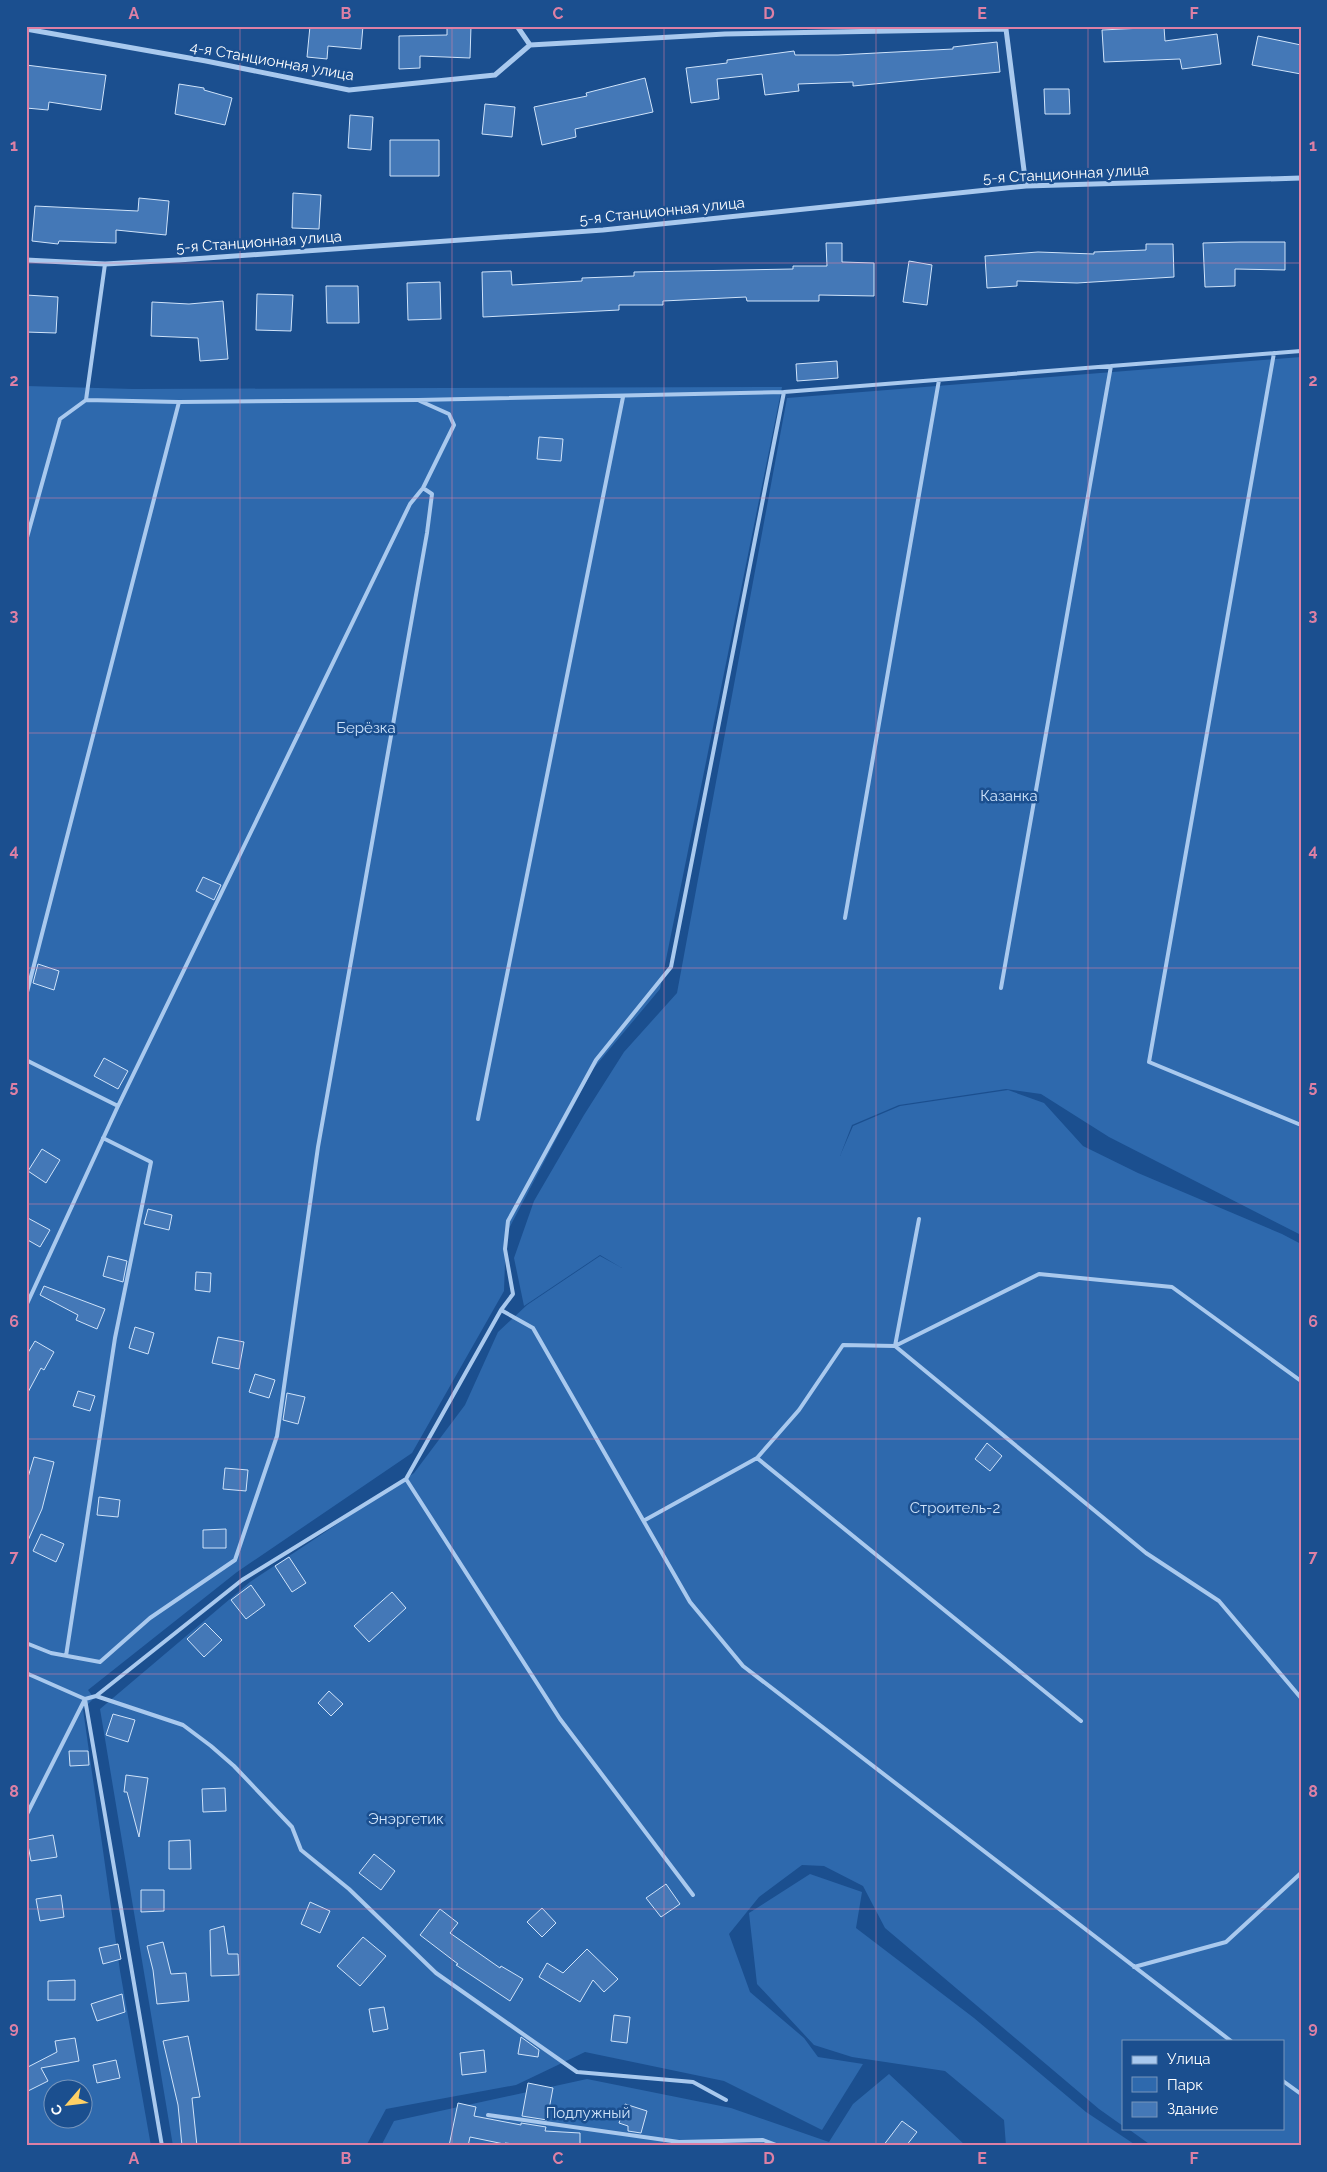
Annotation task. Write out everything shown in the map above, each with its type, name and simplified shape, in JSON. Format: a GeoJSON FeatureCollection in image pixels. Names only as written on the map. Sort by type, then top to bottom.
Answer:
{"type":"FeatureCollection","features":[{"type":"Feature","properties":{"kind":"street"},"geometry":{"type":"LineString","coordinates":[[517,26],[530,46],[725,34],[1006,30],[1026,186]]}},
{"type":"Feature","properties":{"kind":"street","name":"4-я Станционная улица"},"geometry":{"type":"LineString","coordinates":[[26,30],[206,61],[349,90],[495,75],[530,46]]}},
{"type":"Feature","properties":{"kind":"street","name":"5-я Станционная улица"},"geometry":{"type":"LineString","coordinates":[[26,260],[105,264],[603,230],[1026,186],[1301,178]]}},
{"type":"Feature","properties":{"kind":"lane"},"geometry":{"type":"LineString","coordinates":[[86,400],[105,264]]}},
{"type":"Feature","properties":{"kind":"lane"},"geometry":{"type":"LineString","coordinates":[[26,541],[60,419],[86,400],[179,402],[418,400],[784,392],[1301,351]]}},
{"type":"Feature","properties":{"kind":"lane"},"geometry":{"type":"LineString","coordinates":[[1274,353],[1149,1062],[1301,1125]]}},
{"type":"Feature","properties":{"kind":"lane"},"geometry":{"type":"LineString","coordinates":[[1001,988],[1111,366]]}},
{"type":"Feature","properties":{"kind":"lane"},"geometry":{"type":"LineString","coordinates":[[845,918],[939,380]]}},
{"type":"Feature","properties":{"kind":"lane"},"geometry":{"type":"LineString","coordinates":[[26,1673],[85,1699],[96,1696],[242,1580],[406,1479],[501,1310],[513,1294],[505,1249],[508,1220],[596,1060],[671,967],[784,392]]}},
{"type":"Feature","properties":{"kind":"lane"},"geometry":{"type":"LineString","coordinates":[[478,1119],[623,397]]}},
{"type":"Feature","properties":{"kind":"lane"},"geometry":{"type":"LineString","coordinates":[[26,1306],[118,1106],[410,504],[423,488],[454,425],[449,414],[418,400]]}},
{"type":"Feature","properties":{"kind":"lane"},"geometry":{"type":"LineString","coordinates":[[26,996],[179,402]]}},
{"type":"Feature","properties":{"kind":"lane"},"geometry":{"type":"LineString","coordinates":[[26,1643],[51,1654],[100,1662],[150,1618],[235,1560],[277,1436],[318,1147],[427,533],[432,494],[423,488]]}},
{"type":"Feature","properties":{"kind":"lane"},"geometry":{"type":"LineString","coordinates":[[26,1060],[118,1106]]}},
{"type":"Feature","properties":{"kind":"lane"},"geometry":{"type":"LineString","coordinates":[[66,1656],[115,1338],[151,1162],[103,1138]]}},
{"type":"Feature","properties":{"kind":"lane"},"geometry":{"type":"LineString","coordinates":[[895,1346],[919,1219]]}},
{"type":"Feature","properties":{"kind":"lane"},"geometry":{"type":"LineString","coordinates":[[646,1520],[757,1458],[799,1410],[843,1345],[895,1346],[1039,1274],[1172,1287],[1301,1381]]}},
{"type":"Feature","properties":{"kind":"lane"},"geometry":{"type":"LineString","coordinates":[[501,1310],[532,1328],[646,1520],[690,1602],[743,1666],[1230,2040]]}},
{"type":"Feature","properties":{"kind":"lane"},"geometry":{"type":"LineString","coordinates":[[895,1346],[1146,1553],[1219,1601],[1301,1698]]}},
{"type":"Feature","properties":{"kind":"lane"},"geometry":{"type":"LineString","coordinates":[[757,1458],[1081,1721]]}},
{"type":"Feature","properties":{"kind":"lane"},"geometry":{"type":"LineString","coordinates":[[406,1479],[560,1719],[693,1895]]}},
{"type":"Feature","properties":{"kind":"lane"},"geometry":{"type":"LineString","coordinates":[[96,1696],[183,1725],[211,1746],[234,1766],[292,1827],[301,1850],[349,1889],[436,1973],[577,2072],[693,2082],[726,2100]]}},
{"type":"Feature","properties":{"kind":"lane"},"geometry":{"type":"LineString","coordinates":[[26,1816],[85,1699]]}},
{"type":"Feature","properties":{"kind":"lane"},"geometry":{"type":"LineString","coordinates":[[85,1699],[162,2146]]}},
{"type":"Feature","properties":{"kind":"lane"},"geometry":{"type":"LineString","coordinates":[[1134,1967],[1226,1942],[1301,1873]]}},
{"type":"Feature","properties":{"kind":"lane"},"geometry":{"type":"LineString","coordinates":[[1284,2082],[1301,2094]]}},
{"type":"Feature","properties":{"kind":"lane"},"geometry":{"type":"LineString","coordinates":[[488,2116],[678,2142],[762,2140],[779,2146]]}},
{"type":"Feature","properties":{"kind":"green space"},"geometry":{"type":"Polygon","coordinates":[[[1301,357],[1301,1235],[1109,1137],[1041,1094],[1006,1089],[899,1105],[852,1125],[840,1156],[853,1126],[900,1106],[1008,1090],[1044,1103],[1083,1146],[1138,1173],[1282,1234],[1301,1244],[1301,2146],[1152,2146],[1130,2130],[1284,2130],[1284,2040],[1122,2040],[1122,2125],[1099,2109],[885,1928],[863,1886],[824,1866],[802,1865],[759,1897],[729,1934],[750,1992],[804,2038],[818,2057],[863,2064],[822,2130],[724,2081],[585,2052],[516,2085],[386,2109],[366,2146],[173,2146],[100,1709],[250,1582],[414,1473],[465,1405],[498,1332],[527,1305],[600,1256],[622,1268],[600,1255],[524,1306],[514,1258],[534,1201],[584,1115],[624,1052],[677,993],[787,398],[1301,357]]]}},
{"type":"Feature","properties":{"kind":"green space","name":"Берёзка"},"geometry":{"type":"Polygon","coordinates":[[[26,386],[133,389],[782,387],[660,989],[593,1069],[506,1234],[504,1291],[412,1453],[237,1572],[88,1690],[94,1698],[83,1709],[120,1971],[151,2146],[26,2146],[26,386]]]}},
{"type":"Feature","properties":{"kind":"green space"},"geometry":{"type":"Polygon","coordinates":[[[810,1874],[862,1892],[856,1928],[974,2018],[1086,2112],[1137,2146],[1006,2146],[1004,2120],[945,2071],[852,2057],[814,2045],[757,1984],[749,1913],[810,1874]]]}},
{"type":"Feature","properties":{"kind":"green space","name":"Подлужный"},"geometry":{"type":"Polygon","coordinates":[[[889,2074],[966,2146],[381,2146],[394,2121],[587,2079],[731,2108],[829,2142],[853,2104],[889,2074]]]}},
{"type":"Feature","properties":{"kind":"building"},"geometry":{"type":"Polygon","coordinates":[[[310,26],[363,26],[361,49],[328,46],[327,59],[307,57],[310,26]]]}},
{"type":"Feature","properties":{"kind":"building"},"geometry":{"type":"Polygon","coordinates":[[[447,26],[471,26],[470,58],[420,56],[420,68],[399,69],[399,36],[447,35],[447,26]]]}},
{"type":"Feature","properties":{"kind":"building"},"geometry":{"type":"Polygon","coordinates":[[[1164,27],[1165,41],[1217,34],[1221,64],[1182,69],[1180,59],[1104,62],[1102,30],[1164,27]]]}},
{"type":"Feature","properties":{"kind":"building"},"geometry":{"type":"Polygon","coordinates":[[[1258,36],[1301,45],[1301,74],[1252,65],[1258,36]]]}},
{"type":"Feature","properties":{"kind":"building"},"geometry":{"type":"Polygon","coordinates":[[[997,42],[1000,72],[853,86],[853,82],[798,84],[799,91],[765,95],[762,74],[717,79],[719,99],[691,103],[686,68],[727,63],[727,60],[794,51],[795,55],[838,55],[953,49],[953,47],[997,42]]]}},
{"type":"Feature","properties":{"kind":"building"},"geometry":{"type":"Polygon","coordinates":[[[26,65],[106,75],[101,110],[49,102],[48,110],[26,108],[26,65]]]}},
{"type":"Feature","properties":{"kind":"building"},"geometry":{"type":"Polygon","coordinates":[[[645,78],[653,112],[575,129],[576,137],[542,145],[534,107],[587,96],[586,93],[645,78]]]}},
{"type":"Feature","properties":{"kind":"building"},"geometry":{"type":"Polygon","coordinates":[[[179,84],[204,88],[204,90],[232,98],[225,125],[175,114],[179,84]]]}},
{"type":"Feature","properties":{"kind":"building"},"geometry":{"type":"Polygon","coordinates":[[[1044,89],[1069,89],[1070,114],[1045,114],[1044,89]]]}},
{"type":"Feature","properties":{"kind":"building"},"geometry":{"type":"Polygon","coordinates":[[[485,104],[515,107],[512,137],[482,134],[485,104]]]}},
{"type":"Feature","properties":{"kind":"building"},"geometry":{"type":"Polygon","coordinates":[[[350,115],[373,117],[371,150],[348,148],[350,115]]]}},
{"type":"Feature","properties":{"kind":"building"},"geometry":{"type":"Polygon","coordinates":[[[390,140],[439,140],[439,176],[390,176],[390,140]]]}},
{"type":"Feature","properties":{"kind":"building"},"geometry":{"type":"Polygon","coordinates":[[[293,193],[321,195],[319,229],[292,228],[293,193]]]}},
{"type":"Feature","properties":{"kind":"building"},"geometry":{"type":"Polygon","coordinates":[[[139,198],[169,201],[166,235],[116,230],[116,243],[59,241],[58,244],[32,241],[35,206],[138,211],[139,198]]]}},
{"type":"Feature","properties":{"kind":"building"},"geometry":{"type":"Polygon","coordinates":[[[1285,242],[1285,270],[1235,269],[1235,286],[1205,287],[1203,243],[1285,242]]]}},
{"type":"Feature","properties":{"kind":"building"},"geometry":{"type":"Polygon","coordinates":[[[826,243],[842,243],[842,262],[874,263],[874,296],[819,295],[819,301],[747,301],[746,297],[663,301],[663,305],[619,305],[619,310],[483,317],[482,272],[511,271],[512,285],[582,281],[582,278],[634,276],[634,272],[793,269],[793,266],[827,266],[826,243]]]}},
{"type":"Feature","properties":{"kind":"building"},"geometry":{"type":"Polygon","coordinates":[[[1146,244],[1173,244],[1174,277],[1077,283],[1017,281],[1017,286],[987,288],[985,256],[1038,252],[1094,254],[1094,252],[1146,250],[1146,244]]]}},
{"type":"Feature","properties":{"kind":"building"},"geometry":{"type":"Polygon","coordinates":[[[909,261],[932,265],[927,305],[903,302],[909,261]]]}},
{"type":"Feature","properties":{"kind":"building"},"geometry":{"type":"Polygon","coordinates":[[[440,282],[441,319],[408,320],[407,283],[440,282]]]}},
{"type":"Feature","properties":{"kind":"building"},"geometry":{"type":"Polygon","coordinates":[[[326,286],[358,286],[359,323],[327,323],[326,286]]]}},
{"type":"Feature","properties":{"kind":"building"},"geometry":{"type":"Polygon","coordinates":[[[257,294],[293,295],[291,331],[256,330],[257,294]]]}},
{"type":"Feature","properties":{"kind":"building"},"geometry":{"type":"Polygon","coordinates":[[[26,295],[58,297],[56,333],[26,332],[26,295]]]}},
{"type":"Feature","properties":{"kind":"building"},"geometry":{"type":"Polygon","coordinates":[[[223,301],[228,359],[200,361],[198,338],[151,336],[152,302],[189,304],[223,301]]]}},
{"type":"Feature","properties":{"kind":"building"},"geometry":{"type":"Polygon","coordinates":[[[837,361],[838,378],[797,381],[796,364],[837,361]]]}},
{"type":"Feature","properties":{"kind":"building"},"geometry":{"type":"Polygon","coordinates":[[[539,437],[563,439],[561,461],[537,459],[539,437]]]}},
{"type":"Feature","properties":{"kind":"building"},"geometry":{"type":"Polygon","coordinates":[[[203,877],[221,885],[214,900],[196,891],[203,877]]]}},
{"type":"Feature","properties":{"kind":"building"},"geometry":{"type":"Polygon","coordinates":[[[38,964],[59,971],[54,990],[33,983],[38,964]]]}},
{"type":"Feature","properties":{"kind":"building"},"geometry":{"type":"Polygon","coordinates":[[[104,1058],[128,1071],[118,1089],[94,1076],[104,1058]]]}},
{"type":"Feature","properties":{"kind":"building"},"geometry":{"type":"Polygon","coordinates":[[[42,1149],[60,1160],[46,1183],[28,1171],[42,1149]]]}},
{"type":"Feature","properties":{"kind":"building"},"geometry":{"type":"Polygon","coordinates":[[[148,1209],[172,1215],[169,1230],[144,1224],[148,1209]]]}},
{"type":"Feature","properties":{"kind":"building"},"geometry":{"type":"Polygon","coordinates":[[[26,1217],[50,1230],[40,1247],[26,1239],[26,1217]]]}},
{"type":"Feature","properties":{"kind":"building"},"geometry":{"type":"Polygon","coordinates":[[[108,1256],[127,1261],[123,1282],[103,1276],[108,1256]]]}},
{"type":"Feature","properties":{"kind":"building"},"geometry":{"type":"Polygon","coordinates":[[[196,1272],[211,1273],[210,1292],[195,1290],[196,1272]]]}},
{"type":"Feature","properties":{"kind":"building"},"geometry":{"type":"Polygon","coordinates":[[[44,1286],[105,1309],[97,1329],[76,1320],[78,1315],[40,1295],[44,1286]]]}},
{"type":"Feature","properties":{"kind":"building"},"geometry":{"type":"Polygon","coordinates":[[[135,1327],[154,1333],[148,1354],[129,1348],[135,1327]]]}},
{"type":"Feature","properties":{"kind":"building"},"geometry":{"type":"Polygon","coordinates":[[[218,1337],[244,1342],[239,1369],[212,1363],[218,1337]]]}},
{"type":"Feature","properties":{"kind":"building"},"geometry":{"type":"Polygon","coordinates":[[[35,1341],[54,1352],[44,1370],[41,1368],[26,1396],[26,1356],[35,1341]]]}},
{"type":"Feature","properties":{"kind":"building"},"geometry":{"type":"Polygon","coordinates":[[[255,1374],[275,1380],[269,1398],[249,1392],[255,1374]]]}},
{"type":"Feature","properties":{"kind":"building"},"geometry":{"type":"Polygon","coordinates":[[[78,1391],[95,1396],[90,1411],[73,1406],[78,1391]]]}},
{"type":"Feature","properties":{"kind":"building"},"geometry":{"type":"Polygon","coordinates":[[[287,1393],[305,1397],[298,1424],[283,1420],[287,1393]]]}},
{"type":"Feature","properties":{"kind":"building"},"geometry":{"type":"Polygon","coordinates":[[[987,1443],[1002,1456],[990,1471],[975,1459],[987,1443]]]}},
{"type":"Feature","properties":{"kind":"building"},"geometry":{"type":"Polygon","coordinates":[[[34,1457],[54,1462],[42,1509],[26,1545],[26,1484],[34,1457]]]}},
{"type":"Feature","properties":{"kind":"building"},"geometry":{"type":"Polygon","coordinates":[[[225,1468],[248,1470],[246,1491],[223,1489],[225,1468]]]}},
{"type":"Feature","properties":{"kind":"building"},"geometry":{"type":"Polygon","coordinates":[[[99,1497],[120,1500],[118,1517],[97,1515],[99,1497]]]}},
{"type":"Feature","properties":{"kind":"building"},"geometry":{"type":"Polygon","coordinates":[[[226,1529],[226,1548],[203,1548],[203,1530],[226,1529]]]}},
{"type":"Feature","properties":{"kind":"building"},"geometry":{"type":"Polygon","coordinates":[[[41,1534],[64,1544],[56,1562],[33,1551],[41,1534]]]}},
{"type":"Feature","properties":{"kind":"building"},"geometry":{"type":"Polygon","coordinates":[[[289,1557],[306,1583],[292,1592],[275,1566],[289,1557]]]}},
{"type":"Feature","properties":{"kind":"building"},"geometry":{"type":"Polygon","coordinates":[[[251,1585],[265,1605],[246,1619],[231,1600],[251,1585]]]}},
{"type":"Feature","properties":{"kind":"building"},"geometry":{"type":"Polygon","coordinates":[[[392,1592],[406,1608],[369,1642],[354,1626],[392,1592]]]}},
{"type":"Feature","properties":{"kind":"building"},"geometry":{"type":"Polygon","coordinates":[[[205,1623],[222,1640],[204,1657],[187,1639],[205,1623]]]}},
{"type":"Feature","properties":{"kind":"building"},"geometry":{"type":"Polygon","coordinates":[[[329,1691],[343,1704],[331,1716],[318,1703],[329,1691]]]}},
{"type":"Feature","properties":{"kind":"building"},"geometry":{"type":"Polygon","coordinates":[[[113,1714],[135,1720],[128,1742],[106,1735],[113,1714]]]}},
{"type":"Feature","properties":{"kind":"building"},"geometry":{"type":"Polygon","coordinates":[[[69,1751],[88,1751],[89,1765],[70,1766],[69,1751]]]}},
{"type":"Feature","properties":{"kind":"building"},"geometry":{"type":"Polygon","coordinates":[[[126,1775],[148,1778],[139,1837],[127,1792],[124,1792],[126,1775]]]}},
{"type":"Feature","properties":{"kind":"building"},"geometry":{"type":"Polygon","coordinates":[[[225,1788],[226,1811],[203,1812],[202,1789],[225,1788]]]}},
{"type":"Feature","properties":{"kind":"building"},"geometry":{"type":"Polygon","coordinates":[[[53,1835],[57,1857],[31,1861],[27,1840],[53,1835]]]}},
{"type":"Feature","properties":{"kind":"building"},"geometry":{"type":"Polygon","coordinates":[[[190,1840],[191,1869],[169,1869],[169,1841],[190,1840]]]}},
{"type":"Feature","properties":{"kind":"building"},"geometry":{"type":"Polygon","coordinates":[[[374,1854],[395,1871],[381,1890],[359,1873],[374,1854]]]}},
{"type":"Feature","properties":{"kind":"building"},"geometry":{"type":"Polygon","coordinates":[[[666,1884],[680,1904],[661,1917],[646,1898],[666,1884]]]}},
{"type":"Feature","properties":{"kind":"building"},"geometry":{"type":"Polygon","coordinates":[[[141,1890],[164,1890],[164,1911],[141,1912],[141,1890]]]}},
{"type":"Feature","properties":{"kind":"building"},"geometry":{"type":"Polygon","coordinates":[[[61,1895],[64,1917],[40,1921],[36,1899],[61,1895]]]}},
{"type":"Feature","properties":{"kind":"building"},"geometry":{"type":"Polygon","coordinates":[[[310,1902],[330,1911],[320,1933],[301,1924],[310,1902]]]}},
{"type":"Feature","properties":{"kind":"building"},"geometry":{"type":"Polygon","coordinates":[[[542,1908],[556,1923],[542,1937],[527,1922],[542,1908]]]}},
{"type":"Feature","properties":{"kind":"building"},"geometry":{"type":"Polygon","coordinates":[[[440,1909],[458,1923],[450,1933],[500,1968],[501,1966],[523,1979],[510,2001],[456,1965],[458,1964],[420,1935],[440,1909]]]}},
{"type":"Feature","properties":{"kind":"building"},"geometry":{"type":"Polygon","coordinates":[[[224,1926],[228,1954],[238,1954],[239,1975],[211,1976],[210,1930],[224,1926]]]}},
{"type":"Feature","properties":{"kind":"building"},"geometry":{"type":"Polygon","coordinates":[[[363,1937],[386,1956],[360,1986],[337,1966],[363,1937]]]}},
{"type":"Feature","properties":{"kind":"building"},"geometry":{"type":"Polygon","coordinates":[[[163,1942],[171,1974],[186,1973],[189,2001],[157,2004],[153,1970],[147,1946],[163,1942]]]}},
{"type":"Feature","properties":{"kind":"building"},"geometry":{"type":"Polygon","coordinates":[[[118,1944],[121,1959],[103,1964],[99,1948],[118,1944]]]}},
{"type":"Feature","properties":{"kind":"building"},"geometry":{"type":"Polygon","coordinates":[[[587,1949],[618,1979],[604,1992],[593,1980],[580,2002],[539,1977],[547,1963],[563,1973],[587,1949]]]}},
{"type":"Feature","properties":{"kind":"building"},"geometry":{"type":"Polygon","coordinates":[[[75,1980],[75,2000],[48,2000],[48,1981],[75,1980]]]}},
{"type":"Feature","properties":{"kind":"building"},"geometry":{"type":"Polygon","coordinates":[[[122,1994],[125,2012],[97,2021],[91,2004],[122,1994]]]}},
{"type":"Feature","properties":{"kind":"building"},"geometry":{"type":"Polygon","coordinates":[[[384,2007],[388,2029],[373,2032],[369,2009],[384,2007]]]}},
{"type":"Feature","properties":{"kind":"building"},"geometry":{"type":"Polygon","coordinates":[[[614,2015],[630,2017],[627,2043],[611,2041],[614,2015]]]}},
{"type":"Feature","properties":{"kind":"building"},"geometry":{"type":"Polygon","coordinates":[[[188,2036],[200,2097],[192,2098],[197,2146],[182,2146],[178,2105],[163,2041],[188,2036]]]}},
{"type":"Feature","properties":{"kind":"building"},"geometry":{"type":"Polygon","coordinates":[[[521,2037],[539,2050],[538,2057],[518,2054],[521,2037]]]}},
{"type":"Feature","properties":{"kind":"building"},"geometry":{"type":"Polygon","coordinates":[[[75,2038],[79,2061],[41,2068],[47,2080],[42,2080],[42,2084],[26,2092],[26,2068],[57,2052],[55,2041],[75,2038]]]}},
{"type":"Feature","properties":{"kind":"building"},"geometry":{"type":"Polygon","coordinates":[[[484,2050],[486,2072],[462,2075],[460,2053],[484,2050]]]}},
{"type":"Feature","properties":{"kind":"building"},"geometry":{"type":"Polygon","coordinates":[[[116,2060],[120,2078],[97,2083],[93,2065],[116,2060]]]}},
{"type":"Feature","properties":{"kind":"building"},"geometry":{"type":"Polygon","coordinates":[[[528,2083],[553,2088],[547,2120],[522,2116],[528,2083]]]}},
{"type":"Feature","properties":{"kind":"building"},"geometry":{"type":"Polygon","coordinates":[[[458,2103],[476,2107],[474,2116],[521,2125],[521,2123],[546,2127],[545,2131],[580,2133],[580,2146],[504,2144],[470,2137],[468,2146],[449,2146],[458,2103]]]}},
{"type":"Feature","properties":{"kind":"building"},"geometry":{"type":"Polygon","coordinates":[[[625,2104],[647,2111],[641,2133],[628,2131],[628,2126],[619,2123],[625,2104]]]}},
{"type":"Feature","properties":{"kind":"building"},"geometry":{"type":"Polygon","coordinates":[[[902,2121],[917,2132],[906,2146],[883,2146],[902,2121]]]}},
{"type":"Feature","properties":{"kind":"park label","name":"Казанка"},"geometry":{"type":"Point","coordinates":[1009,796]}},
{"type":"Feature","properties":{"kind":"park label","name":"Строитель-2"},"geometry":{"type":"Point","coordinates":[955,1508]}},
{"type":"Feature","properties":{"kind":"park label","name":"Энэргетик"},"geometry":{"type":"Point","coordinates":[406,1819]}}]}
